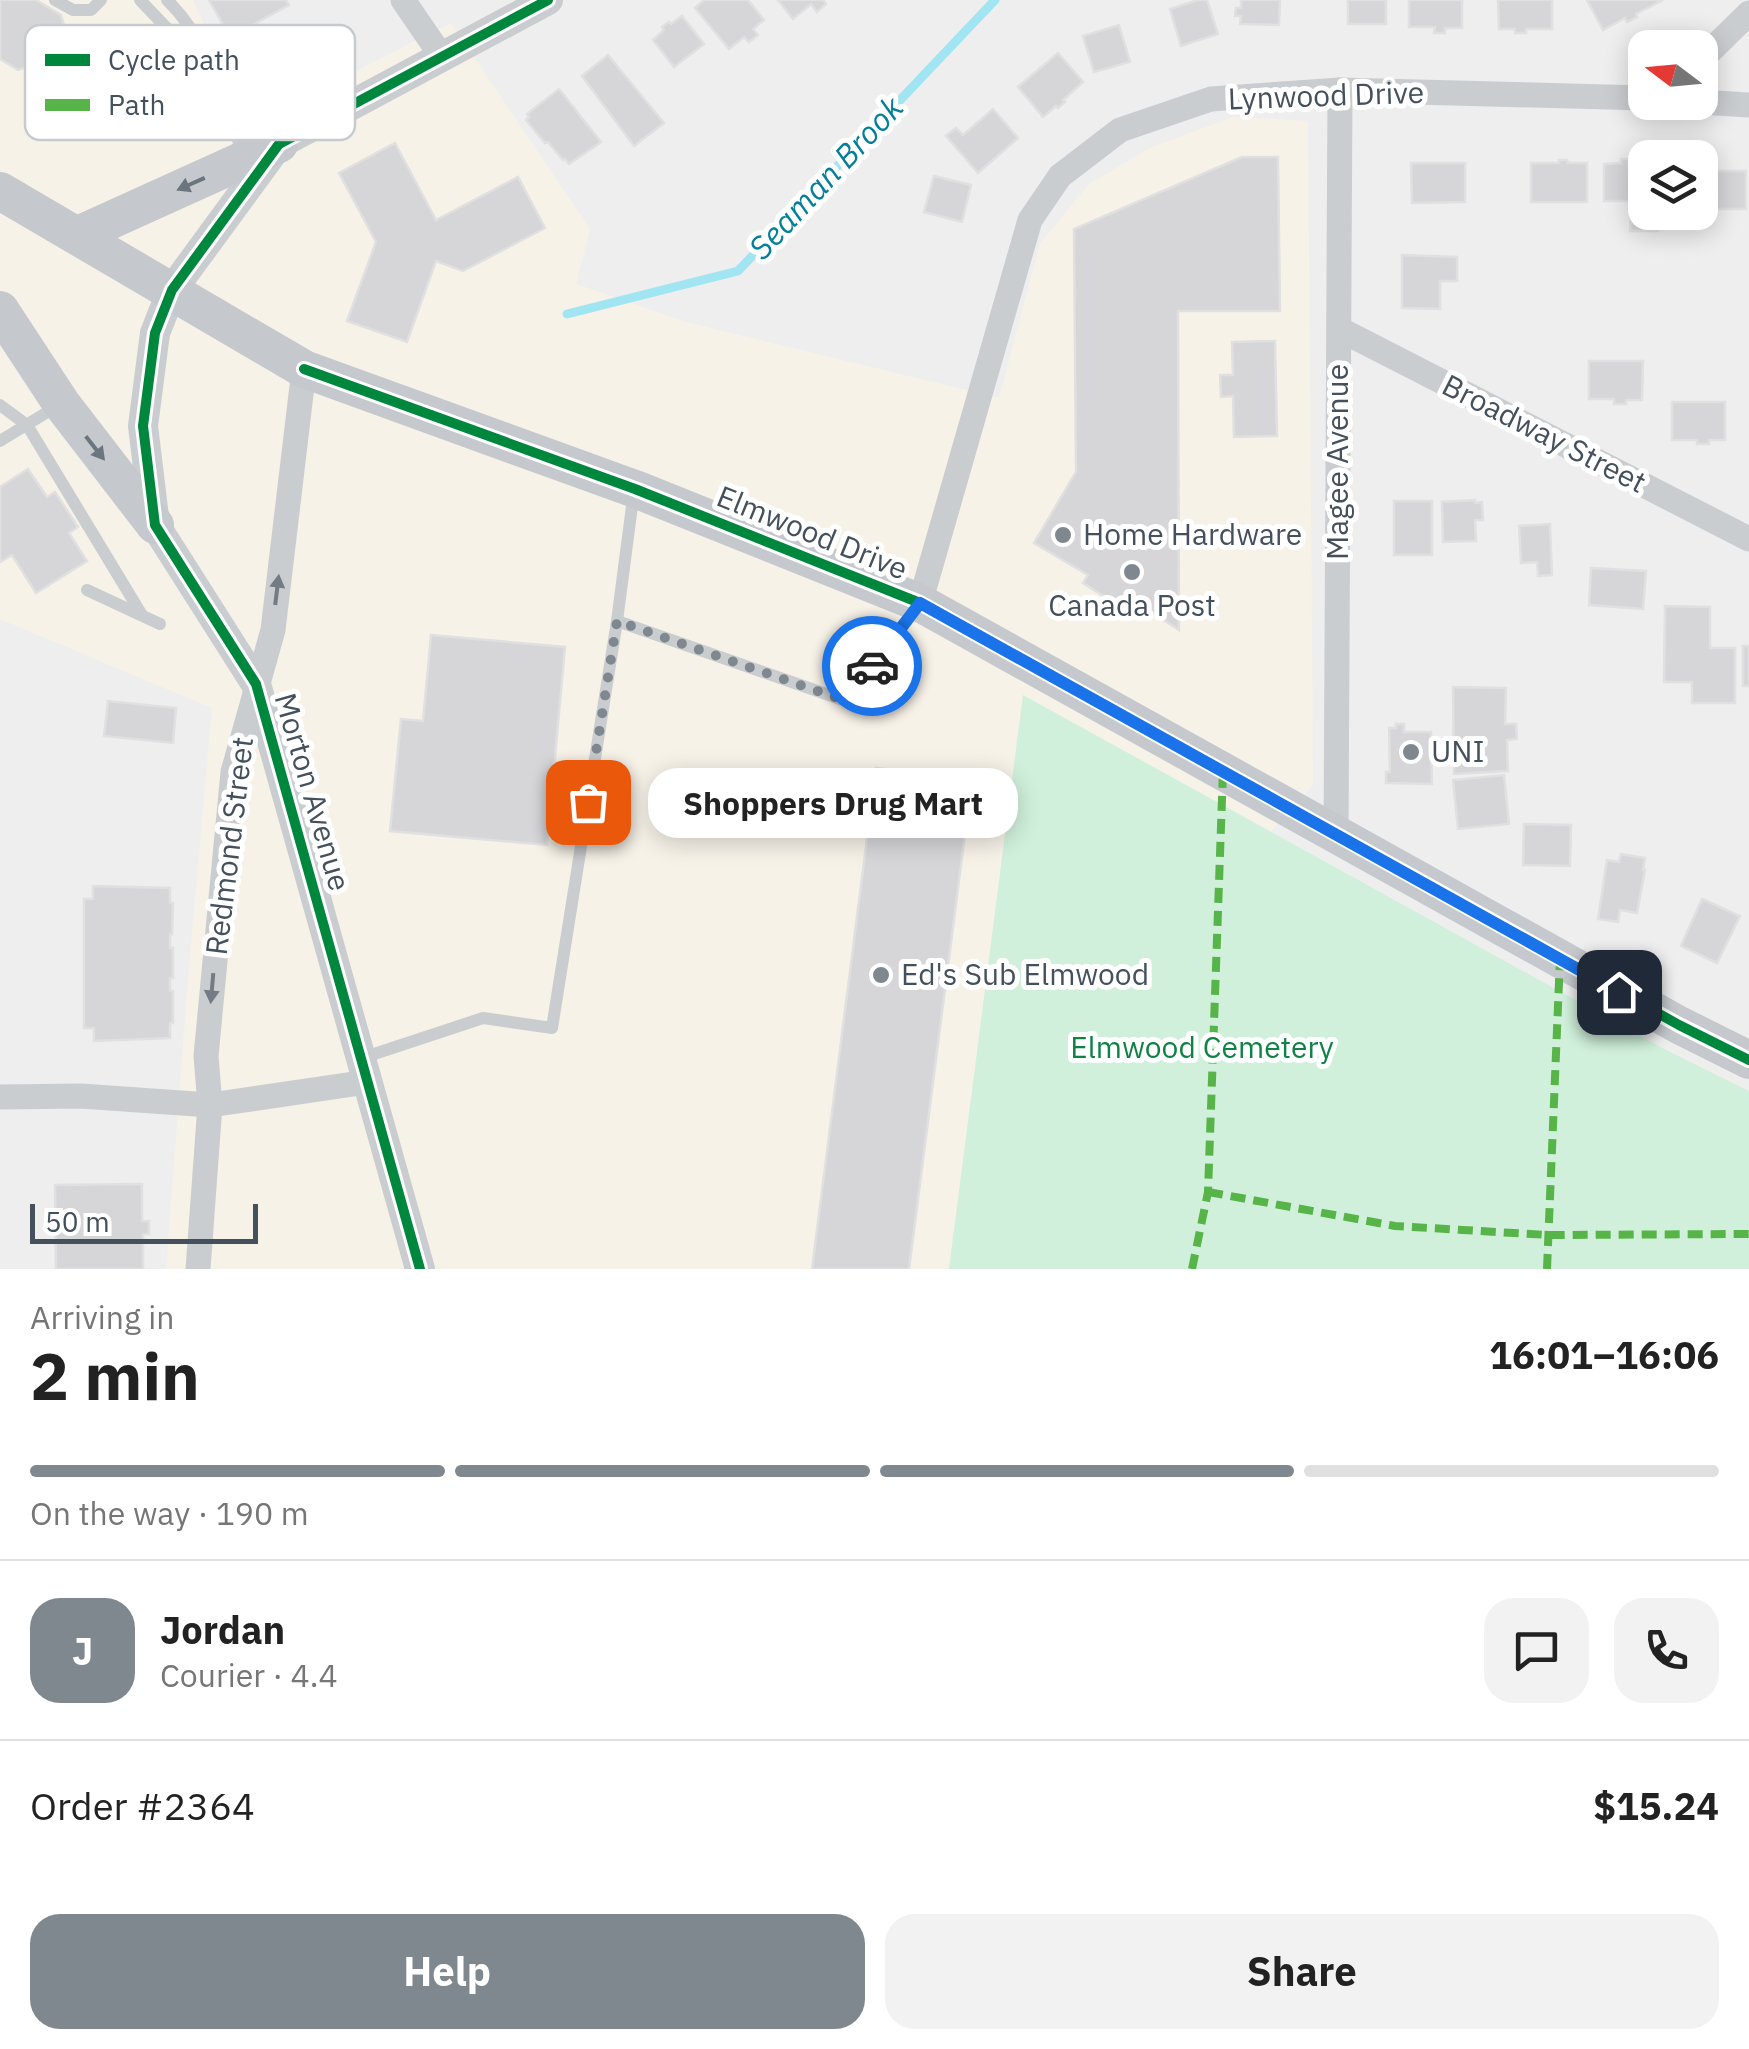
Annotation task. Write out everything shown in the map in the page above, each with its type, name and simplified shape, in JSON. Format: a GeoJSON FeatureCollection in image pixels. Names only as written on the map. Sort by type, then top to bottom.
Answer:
{"type":"FeatureCollection","features":[{"type":"Feature","properties":{"kind":"main road"},"geometry":{"type":"LineString","coordinates":[[78,235],[280,144]]}},
{"type":"Feature","properties":{"kind":"main road","name":"Elmwood Drive"},"geometry":{"type":"LineString","coordinates":[[0,191],[304,369],[635,489],[920,603],[1679,1025],[1749,1060]]}},
{"type":"Feature","properties":{"kind":"main road"},"geometry":{"type":"LineString","coordinates":[[0,310],[61,404],[155,525]]}},
{"type":"Feature","properties":{"kind":"street"},"geometry":{"type":"LineString","coordinates":[[402,0],[442,57]]}},
{"type":"Feature","properties":{"kind":"street"},"geometry":{"type":"LineString","coordinates":[[355,104],[548,0]]}},
{"type":"Feature","properties":{"kind":"street"},"geometry":{"type":"LineString","coordinates":[[1718,44],[1749,13]]}},
{"type":"Feature","properties":{"kind":"street","name":"Lynwood Drive"},"geometry":{"type":"LineString","coordinates":[[920,603],[1030,220],[1060,176],[1120,130],[1211,98],[1340,90],[1628,98]]}},
{"type":"Feature","properties":{"kind":"street","name":"Magee Avenue"},"geometry":{"type":"LineString","coordinates":[[1336,833],[1340,90]]}},
{"type":"Feature","properties":{"kind":"street"},"geometry":{"type":"LineString","coordinates":[[1718,103],[1749,105]]}},
{"type":"Feature","properties":{"kind":"street"},"geometry":{"type":"LineString","coordinates":[[280,144],[287,140]]}},
{"type":"Feature","properties":{"kind":"street","name":"Morton Avenue"},"geometry":{"type":"LineString","coordinates":[[280,144],[172,290],[155,333],[142,426],[155,525],[256,684],[420,1269]]}},
{"type":"Feature","properties":{"kind":"street","name":"Broadway Street"},"geometry":{"type":"LineString","coordinates":[[1338,329],[1749,538]]}},
{"type":"Feature","properties":{"kind":"street","name":"Redmond Street"},"geometry":{"type":"LineString","coordinates":[[198,1269],[210,1106],[206,1056],[232,772],[273,630],[304,369]]}},
{"type":"Feature","properties":{"kind":"street"},"geometry":{"type":"LineString","coordinates":[[0,1097],[82,1096],[210,1106],[363,1070]]}},
{"type":"Feature","properties":{"kind":"lane"},"geometry":{"type":"LineString","coordinates":[[55,0],[73,10],[91,10],[101,0]]}},
{"type":"Feature","properties":{"kind":"lane"},"geometry":{"type":"LineString","coordinates":[[140,0],[164,25]]}},
{"type":"Feature","properties":{"kind":"lane"},"geometry":{"type":"LineString","coordinates":[[167,0],[189,25]]}},
{"type":"Feature","properties":{"kind":"lane"},"geometry":{"type":"LineString","coordinates":[[238,140],[245,160]]}},
{"type":"Feature","properties":{"kind":"lane"},"geometry":{"type":"LineString","coordinates":[[0,441],[61,404]]}},
{"type":"Feature","properties":{"kind":"lane"},"geometry":{"type":"LineString","coordinates":[[0,406],[27,425],[142,616]]}},
{"type":"Feature","properties":{"kind":"lane"},"geometry":{"type":"LineString","coordinates":[[363,1070],[483,1018],[552,1028],[635,489]]}},
{"type":"Feature","properties":{"kind":"lane"},"geometry":{"type":"LineString","coordinates":[[87,590],[160,624]]}},
{"type":"Feature","properties":{"kind":"lane"},"geometry":{"type":"LineString","coordinates":[[617,621],[846,701],[920,603]]}},
{"type":"Feature","properties":{"kind":"shaded area"},"geometry":{"type":"Polygon","coordinates":[[[0,0],[193,0],[205,25],[25,25],[25,140],[355,140],[355,71],[451,23],[590,229],[576,284],[686,322],[999,398],[1040,244],[1089,184],[1150,148],[1233,117],[1308,121],[1313,785],[1271,831],[1023,696],[949,1269],[166,1269],[212,708],[0,619],[0,0]]]}},
{"type":"Feature","properties":{"kind":"green space","name":"Elmwood Cemetery"},"geometry":{"type":"Polygon","coordinates":[[[1023,695],[1666,1050],[1749,1091],[1749,1269],[949,1269],[1023,695]]]}},
{"type":"Feature","properties":{"kind":"building"},"geometry":{"type":"Polygon","coordinates":[[[0,0],[36,0],[61,15],[64,25],[25,25],[25,68],[18,70],[0,59],[0,0]]]}},
{"type":"Feature","properties":{"kind":"building"},"geometry":{"type":"Polygon","coordinates":[[[209,0],[286,0],[289,5],[252,25],[223,25],[209,0]]]}},
{"type":"Feature","properties":{"kind":"building"},"geometry":{"type":"Polygon","coordinates":[[[704,0],[748,0],[764,20],[753,29],[758,35],[749,42],[744,37],[729,49],[695,8],[704,0]]]}},
{"type":"Feature","properties":{"kind":"building"},"geometry":{"type":"Polygon","coordinates":[[[778,0],[823,0],[826,4],[817,12],[811,4],[793,19],[778,0]]]}},
{"type":"Feature","properties":{"kind":"building"},"geometry":{"type":"Polygon","coordinates":[[[1207,0],[1218,34],[1181,46],[1170,9],[1207,0]]]}},
{"type":"Feature","properties":{"kind":"building"},"geometry":{"type":"Polygon","coordinates":[[[1241,0],[1280,0],[1279,25],[1240,24],[1241,16],[1235,16],[1241,0]]]}},
{"type":"Feature","properties":{"kind":"building"},"geometry":{"type":"Polygon","coordinates":[[[1348,0],[1386,0],[1386,24],[1348,24],[1348,0]]]}},
{"type":"Feature","properties":{"kind":"building"},"geometry":{"type":"Polygon","coordinates":[[[1409,0],[1462,0],[1462,28],[1434,33],[1435,27],[1409,27],[1409,0]]]}},
{"type":"Feature","properties":{"kind":"building"},"geometry":{"type":"Polygon","coordinates":[[[1498,0],[1552,0],[1552,29],[1515,33],[1515,29],[1499,29],[1498,0]]]}},
{"type":"Feature","properties":{"kind":"building"},"geometry":{"type":"Polygon","coordinates":[[[1587,0],[1663,0],[1627,22],[1625,18],[1603,30],[1587,0]]]}},
{"type":"Feature","properties":{"kind":"building"},"geometry":{"type":"Polygon","coordinates":[[[682,16],[704,44],[674,67],[653,40],[664,30],[662,27],[682,16]]]}},
{"type":"Feature","properties":{"kind":"building"},"geometry":{"type":"Polygon","coordinates":[[[1119,25],[1130,62],[1094,72],[1083,36],[1119,25]]]}},
{"type":"Feature","properties":{"kind":"building"},"geometry":{"type":"Polygon","coordinates":[[[1058,53],[1083,82],[1065,102],[1043,117],[1018,87],[1058,53]]]}},
{"type":"Feature","properties":{"kind":"building"},"geometry":{"type":"Polygon","coordinates":[[[608,55],[664,123],[634,146],[582,76],[608,55]]]}},
{"type":"Feature","properties":{"kind":"building"},"geometry":{"type":"Polygon","coordinates":[[[559,89],[601,142],[569,164],[526,120],[527,114],[559,89]]]}},
{"type":"Feature","properties":{"kind":"building"},"geometry":{"type":"Polygon","coordinates":[[[993,109],[1018,138],[978,173],[946,136],[956,128],[963,135],[993,109]]]}},
{"type":"Feature","properties":{"kind":"building"},"geometry":{"type":"Polygon","coordinates":[[[395,143],[436,220],[518,177],[545,228],[463,271],[436,261],[407,342],[347,321],[376,242],[339,173],[395,143]]]}},
{"type":"Feature","properties":{"kind":"building","name":"Home Hardware"},"geometry":{"type":"Polygon","coordinates":[[[1242,157],[1278,157],[1280,311],[1178,311],[1179,630],[1133,601],[1127,611],[1083,583],[1088,575],[1034,543],[1076,472],[1074,229],[1242,157]]]}},
{"type":"Feature","properties":{"kind":"building"},"geometry":{"type":"Polygon","coordinates":[[[1621,159],[1628,159],[1628,201],[1604,201],[1604,164],[1621,163],[1621,159]]]}},
{"type":"Feature","properties":{"kind":"building"},"geometry":{"type":"Polygon","coordinates":[[[1411,163],[1465,163],[1465,202],[1412,203],[1411,163]]]}},
{"type":"Feature","properties":{"kind":"building"},"geometry":{"type":"Polygon","coordinates":[[[1531,163],[1587,163],[1587,202],[1531,202],[1531,163]]]}},
{"type":"Feature","properties":{"kind":"building"},"geometry":{"type":"Polygon","coordinates":[[[1718,171],[1746,171],[1746,209],[1718,209],[1718,171]]]}},
{"type":"Feature","properties":{"kind":"building"},"geometry":{"type":"Polygon","coordinates":[[[934,176],[971,185],[962,222],[924,212],[934,176]]]}},
{"type":"Feature","properties":{"kind":"building"},"geometry":{"type":"Polygon","coordinates":[[[1402,255],[1457,257],[1457,281],[1440,281],[1440,309],[1402,308],[1402,255]]]}},
{"type":"Feature","properties":{"kind":"building"},"geometry":{"type":"Polygon","coordinates":[[[1275,341],[1277,436],[1234,437],[1233,396],[1221,397],[1220,375],[1233,375],[1232,342],[1275,341]]]}},
{"type":"Feature","properties":{"kind":"building"},"geometry":{"type":"Polygon","coordinates":[[[1589,361],[1643,361],[1642,400],[1614,404],[1614,399],[1589,399],[1589,361]]]}},
{"type":"Feature","properties":{"kind":"building"},"geometry":{"type":"Polygon","coordinates":[[[1672,402],[1725,402],[1725,440],[1697,444],[1697,440],[1672,440],[1672,402]]]}},
{"type":"Feature","properties":{"kind":"building"},"geometry":{"type":"Polygon","coordinates":[[[28,469],[47,497],[55,492],[78,527],[69,533],[87,561],[36,593],[12,555],[0,562],[0,487],[28,469]]]}},
{"type":"Feature","properties":{"kind":"building"},"geometry":{"type":"Polygon","coordinates":[[[1394,501],[1432,501],[1432,555],[1394,555],[1394,501]]]}},
{"type":"Feature","properties":{"kind":"building"},"geometry":{"type":"Polygon","coordinates":[[[1442,502],[1482,502],[1483,520],[1475,520],[1476,541],[1443,542],[1442,502]]]}},
{"type":"Feature","properties":{"kind":"building"},"geometry":{"type":"Polygon","coordinates":[[[1550,524],[1552,575],[1538,576],[1537,562],[1521,563],[1519,526],[1550,524]]]}},
{"type":"Feature","properties":{"kind":"building"},"geometry":{"type":"Polygon","coordinates":[[[1591,568],[1646,571],[1643,609],[1589,605],[1591,568]]]}},
{"type":"Feature","properties":{"kind":"building"},"geometry":{"type":"Polygon","coordinates":[[[1665,606],[1710,607],[1710,648],[1735,648],[1735,703],[1692,703],[1692,682],[1664,682],[1665,606]]]}},
{"type":"Feature","properties":{"kind":"building"},"geometry":{"type":"Polygon","coordinates":[[[431,635],[565,647],[547,845],[390,831],[401,719],[423,721],[431,635]]]}},
{"type":"Feature","properties":{"kind":"building"},"geometry":{"type":"Polygon","coordinates":[[[1743,646],[1749,646],[1749,686],[1743,686],[1743,646]]]}},
{"type":"Feature","properties":{"kind":"building"},"geometry":{"type":"Polygon","coordinates":[[[1453,687],[1506,688],[1505,724],[1516,724],[1517,739],[1507,740],[1508,771],[1454,774],[1453,687]]]}},
{"type":"Feature","properties":{"kind":"building"},"geometry":{"type":"Polygon","coordinates":[[[108,701],[176,708],[173,743],[104,736],[108,701]]]}},
{"type":"Feature","properties":{"kind":"building","name":"UNI"},"geometry":{"type":"Polygon","coordinates":[[[1396,724],[1404,724],[1404,732],[1431,732],[1432,784],[1386,783],[1386,772],[1390,772],[1389,728],[1396,728],[1396,724]]]}},
{"type":"Feature","properties":{"kind":"building"},"geometry":{"type":"Polygon","coordinates":[[[876,768],[957,778],[970,795],[909,1269],[812,1269],[876,768]]]}},
{"type":"Feature","properties":{"kind":"building"},"geometry":{"type":"Polygon","coordinates":[[[1504,775],[1509,824],[1458,829],[1453,780],[1504,775]]]}},
{"type":"Feature","properties":{"kind":"building"},"geometry":{"type":"Polygon","coordinates":[[[1524,824],[1571,825],[1570,866],[1523,865],[1524,824]]]}},
{"type":"Feature","properties":{"kind":"building"},"geometry":{"type":"Polygon","coordinates":[[[1621,854],[1645,858],[1637,913],[1620,910],[1618,922],[1598,919],[1607,860],[1619,862],[1621,854]]]}},
{"type":"Feature","properties":{"kind":"building"},"geometry":{"type":"Polygon","coordinates":[[[93,886],[170,888],[170,1038],[94,1041],[94,1028],[84,1028],[84,899],[93,899],[93,886]]]}},
{"type":"Feature","properties":{"kind":"building"},"geometry":{"type":"Polygon","coordinates":[[[1702,899],[1740,916],[1717,963],[1681,946],[1702,899]]]}},
{"type":"Feature","properties":{"kind":"building"},"geometry":{"type":"Polygon","coordinates":[[[142,1184],[142,1221],[149,1221],[149,1234],[143,1234],[143,1269],[56,1269],[55,1185],[142,1184]]]}},
{"type":"Feature","properties":{"kind":"waterway","name":"Seaman Brook"},"geometry":{"type":"LineString","coordinates":[[567,314],[738,271],[995,0]]}},
{"type":"Feature","properties":{"kind":"marked path"},"geometry":{"type":"LineString","coordinates":[[1192,1269],[1208,1192],[1223,770]]}},
{"type":"Feature","properties":{"kind":"marked path"},"geometry":{"type":"LineString","coordinates":[[1547,1269],[1560,958]]}},
{"type":"Feature","properties":{"kind":"marked path"},"geometry":{"type":"LineString","coordinates":[[1208,1192],[1395,1226],[1548,1235],[1749,1234]]}},
{"type":"Feature","properties":{"kind":"cycle path"},"geometry":{"type":"LineString","coordinates":[[355,103],[548,0]]}},
{"type":"Feature","properties":{"kind":"cycle path"},"geometry":{"type":"LineString","coordinates":[[286,140],[279,144],[172,290],[155,333],[143,426],[155,525],[256,684],[420,1269]]}},
{"type":"Feature","properties":{"kind":"cycle path"},"geometry":{"type":"LineString","coordinates":[[304,369],[635,489],[920,603],[1679,1025],[1749,1060]]}},
{"type":"Feature","properties":{"kind":"way so far"},"geometry":{"type":"LineString","coordinates":[[588,802],[617,621],[846,701],[872,666]]}},
{"type":"Feature","properties":{"kind":"place","name":"Home Hardware"},"geometry":{"type":"Point","coordinates":[1063,535]}},
{"type":"Feature","properties":{"kind":"place","name":"Canada Post"},"geometry":{"type":"Point","coordinates":[1132,572]}},
{"type":"Feature","properties":{"kind":"place","name":"UNI"},"geometry":{"type":"Point","coordinates":[1411,752]}},
{"type":"Feature","properties":{"kind":"place","name":"Shoppers Drug Mart"},"geometry":{"type":"Point","coordinates":[588,802]}},
{"type":"Feature","properties":{"kind":"place","name":"Ed's Sub Elmwood"},"geometry":{"type":"Point","coordinates":[881,975]}},
{"type":"Feature","properties":{"kind":"route"},"geometry":{"type":"LineString","coordinates":[[872,666],[920,603],[1619,992]]}}]}
